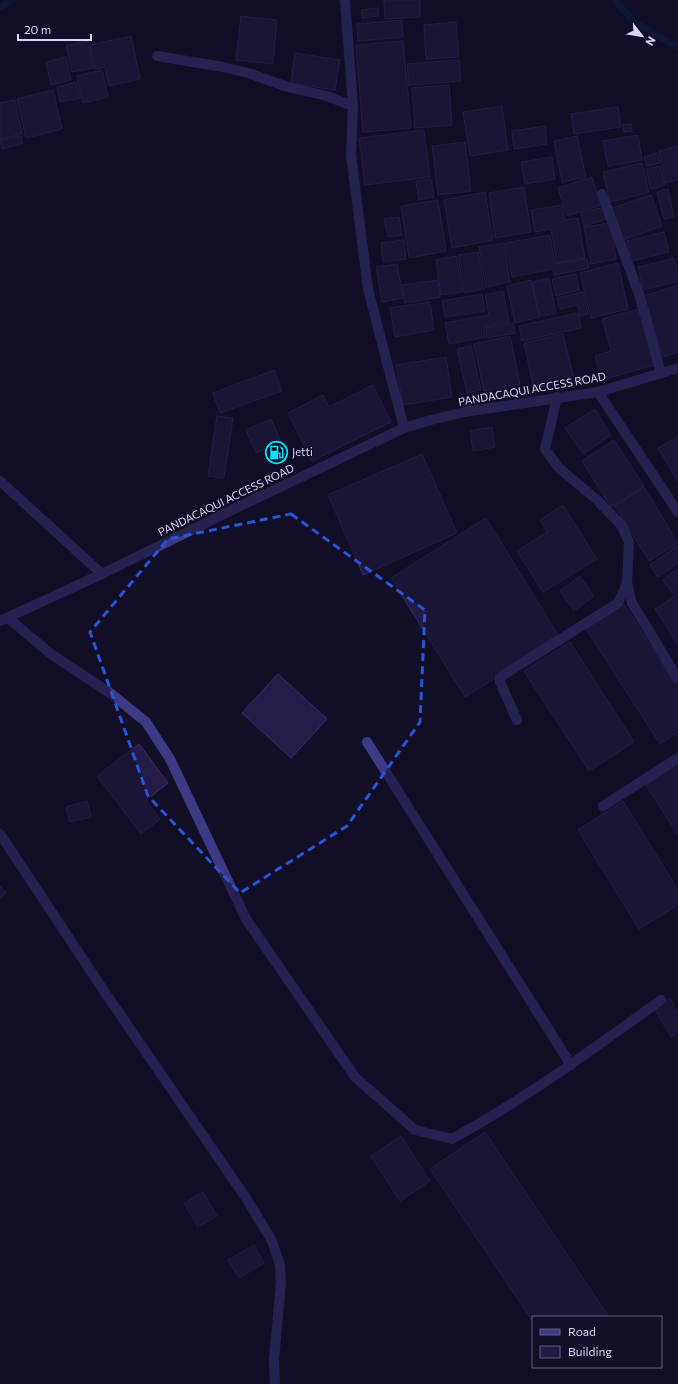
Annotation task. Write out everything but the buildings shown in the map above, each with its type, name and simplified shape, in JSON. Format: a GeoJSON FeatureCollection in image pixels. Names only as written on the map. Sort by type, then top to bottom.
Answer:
{"type":"FeatureCollection","features":[{"type":"Feature","properties":{"kind":"street"},"geometry":{"type":"LineString","coordinates":[[345,0],[353,106],[351,155],[368,289],[404,428]]}},
{"type":"Feature","properties":{"kind":"street"},"geometry":{"type":"LineString","coordinates":[[157,56],[223,67],[288,87],[327,96],[353,106]]}},
{"type":"Feature","properties":{"kind":"street"},"geometry":{"type":"LineString","coordinates":[[602,194],[639,294],[661,374]]}},
{"type":"Feature","properties":{"kind":"street","name":"PANDACAQUI ACCESS ROAD"},"geometry":{"type":"LineString","coordinates":[[4,619],[102,574],[404,428],[464,412],[598,392],[678,368]]}},
{"type":"Feature","properties":{"kind":"street"},"geometry":{"type":"LineString","coordinates":[[598,392],[678,512]]}},
{"type":"Feature","properties":{"kind":"street"},"geometry":{"type":"LineString","coordinates":[[557,397],[545,449],[559,468],[597,500],[622,526],[628,542],[627,583],[632,603],[678,680]]}},
{"type":"Feature","properties":{"kind":"street"},"geometry":{"type":"LineString","coordinates":[[0,481],[102,574]]}},
{"type":"Feature","properties":{"kind":"street"},"geometry":{"type":"LineString","coordinates":[[517,720],[500,682],[500,677],[618,603],[627,583]]}},
{"type":"Feature","properties":{"kind":"street"},"geometry":{"type":"LineString","coordinates":[[4,619],[51,654],[110,693],[146,722],[170,759],[246,919],[356,1077],[415,1130],[452,1138],[484,1121],[571,1065],[661,1000]]}},
{"type":"Feature","properties":{"kind":"street"},"geometry":{"type":"LineString","coordinates":[[367,742],[571,1065]]}},
{"type":"Feature","properties":{"kind":"street"},"geometry":{"type":"LineString","coordinates":[[603,806],[678,758]]}},
{"type":"Feature","properties":{"kind":"street"},"geometry":{"type":"LineString","coordinates":[[0,834],[106,994],[246,1198],[272,1241],[280,1266],[281,1282],[274,1360],[275,1384]]}},
{"type":"Feature","properties":{"kind":"highlighted area"},"geometry":{"type":"Polygon","coordinates":[[[291,514],[425,610],[420,722],[347,826],[240,893],[148,796],[90,632],[168,539],[291,514]]]}},
{"type":"Feature","properties":{"kind":"waterway"},"geometry":{"type":"LineString","coordinates":[[0,7],[12,0]]}},
{"type":"Feature","properties":{"kind":"waterway"},"geometry":{"type":"LineString","coordinates":[[615,0],[634,22],[678,47]]}},
{"type":"Feature","properties":{"kind":"place","name":"Jetti"},"geometry":{"type":"Point","coordinates":[277,452]}}]}
